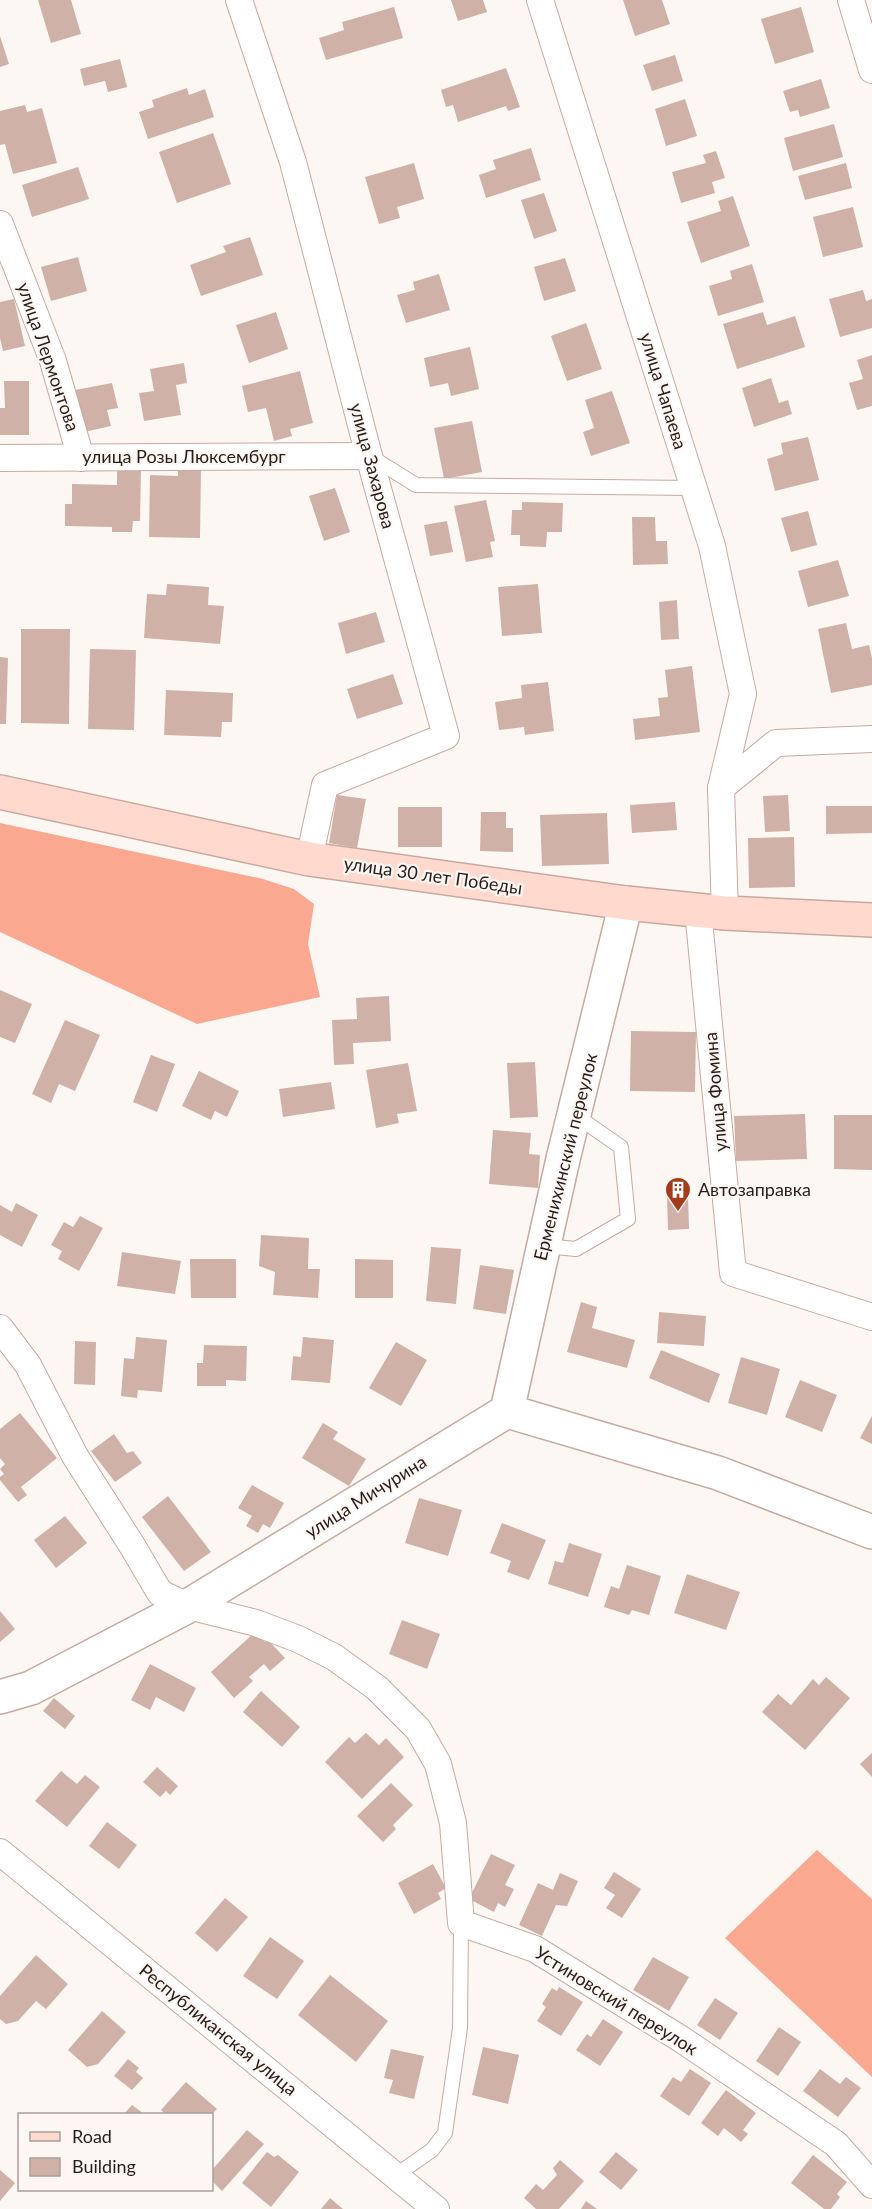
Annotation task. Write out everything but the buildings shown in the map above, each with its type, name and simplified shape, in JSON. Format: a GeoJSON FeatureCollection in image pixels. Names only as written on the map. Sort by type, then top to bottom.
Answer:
{"type":"FeatureCollection","features":[{"type":"Feature","properties":{"kind":"main road","name":"улица 30 лет Победы"},"geometry":{"type":"LineString","coordinates":[[0,792],[309,859],[626,903],[712,911],[872,920]]}},
{"type":"Feature","properties":{"kind":"street","name":"улица Захарова"},"geometry":{"type":"LineString","coordinates":[[239,0],[293,162],[369,456],[446,736],[325,785],[309,859]]}},
{"type":"Feature","properties":{"kind":"street","name":"улица Чапаева"},"geometry":{"type":"LineString","coordinates":[[540,0],[712,546],[743,694],[721,788],[712,911]]}},
{"type":"Feature","properties":{"kind":"street"},"geometry":{"type":"LineString","coordinates":[[851,0],[872,70]]}},
{"type":"Feature","properties":{"kind":"street","name":"улица Лермонтова"},"geometry":{"type":"LineString","coordinates":[[0,224],[53,361],[81,458]]}},
{"type":"Feature","properties":{"kind":"street","name":"улица Розы Люксембург"},"geometry":{"type":"LineString","coordinates":[[0,459],[369,456]]}},
{"type":"Feature","properties":{"kind":"street"},"geometry":{"type":"LineString","coordinates":[[721,788],[776,742],[872,739]]}},
{"type":"Feature","properties":{"kind":"street","name":"Ерменихинский переулок"},"geometry":{"type":"LineString","coordinates":[[507,1411],[574,1115],[626,903]]}},
{"type":"Feature","properties":{"kind":"street","name":"улица Фомина"},"geometry":{"type":"LineString","coordinates":[[712,911],[733,1273],[872,1317]]}},
{"type":"Feature","properties":{"kind":"street"},"geometry":{"type":"LineString","coordinates":[[0,1328],[28,1365],[75,1456],[160,1593],[188,1606],[256,1623],[298,1639],[334,1657],[377,1688],[418,1729],[438,1764],[453,1823],[461,1923]]}},
{"type":"Feature","properties":{"kind":"street"},"geometry":{"type":"LineString","coordinates":[[507,1411],[718,1473],[872,1532]]}},
{"type":"Feature","properties":{"kind":"street","name":"улица Мичурина"},"geometry":{"type":"LineString","coordinates":[[0,1697],[32,1688],[188,1606],[507,1411]]}},
{"type":"Feature","properties":{"kind":"street","name":"Республиканская улица"},"geometry":{"type":"LineString","coordinates":[[0,1852],[436,2209]]}},
{"type":"Feature","properties":{"kind":"street","name":"Устиновский переулок"},"geometry":{"type":"LineString","coordinates":[[461,1923],[535,1950],[681,2039],[836,2145],[872,2185]]}},
{"type":"Feature","properties":{"kind":"lane"},"geometry":{"type":"LineString","coordinates":[[369,456],[416,485],[693,488]]}},
{"type":"Feature","properties":{"kind":"lane"},"geometry":{"type":"LineString","coordinates":[[544,1246],[576,1250],[628,1219],[621,1147],[574,1115]]}},
{"type":"Feature","properties":{"kind":"lane"},"geometry":{"type":"LineString","coordinates":[[395,2176],[432,2150],[445,2133],[460,2028],[461,1923]]}},
{"type":"Feature","properties":{"kind":"shaded area"},"geometry":{"type":"Polygon","coordinates":[[[0,823],[263,879],[294,889],[314,904],[308,944],[320,997],[197,1024],[0,932],[0,823]]]}},
{"type":"Feature","properties":{"kind":"shaded area"},"geometry":{"type":"Polygon","coordinates":[[[817,1850],[872,1899],[872,2077],[725,1938],[817,1850]]]}},
{"type":"Feature","properties":{"kind":"place","name":"Автозаправка"},"geometry":{"type":"Point","coordinates":[678,1213]}}]}
